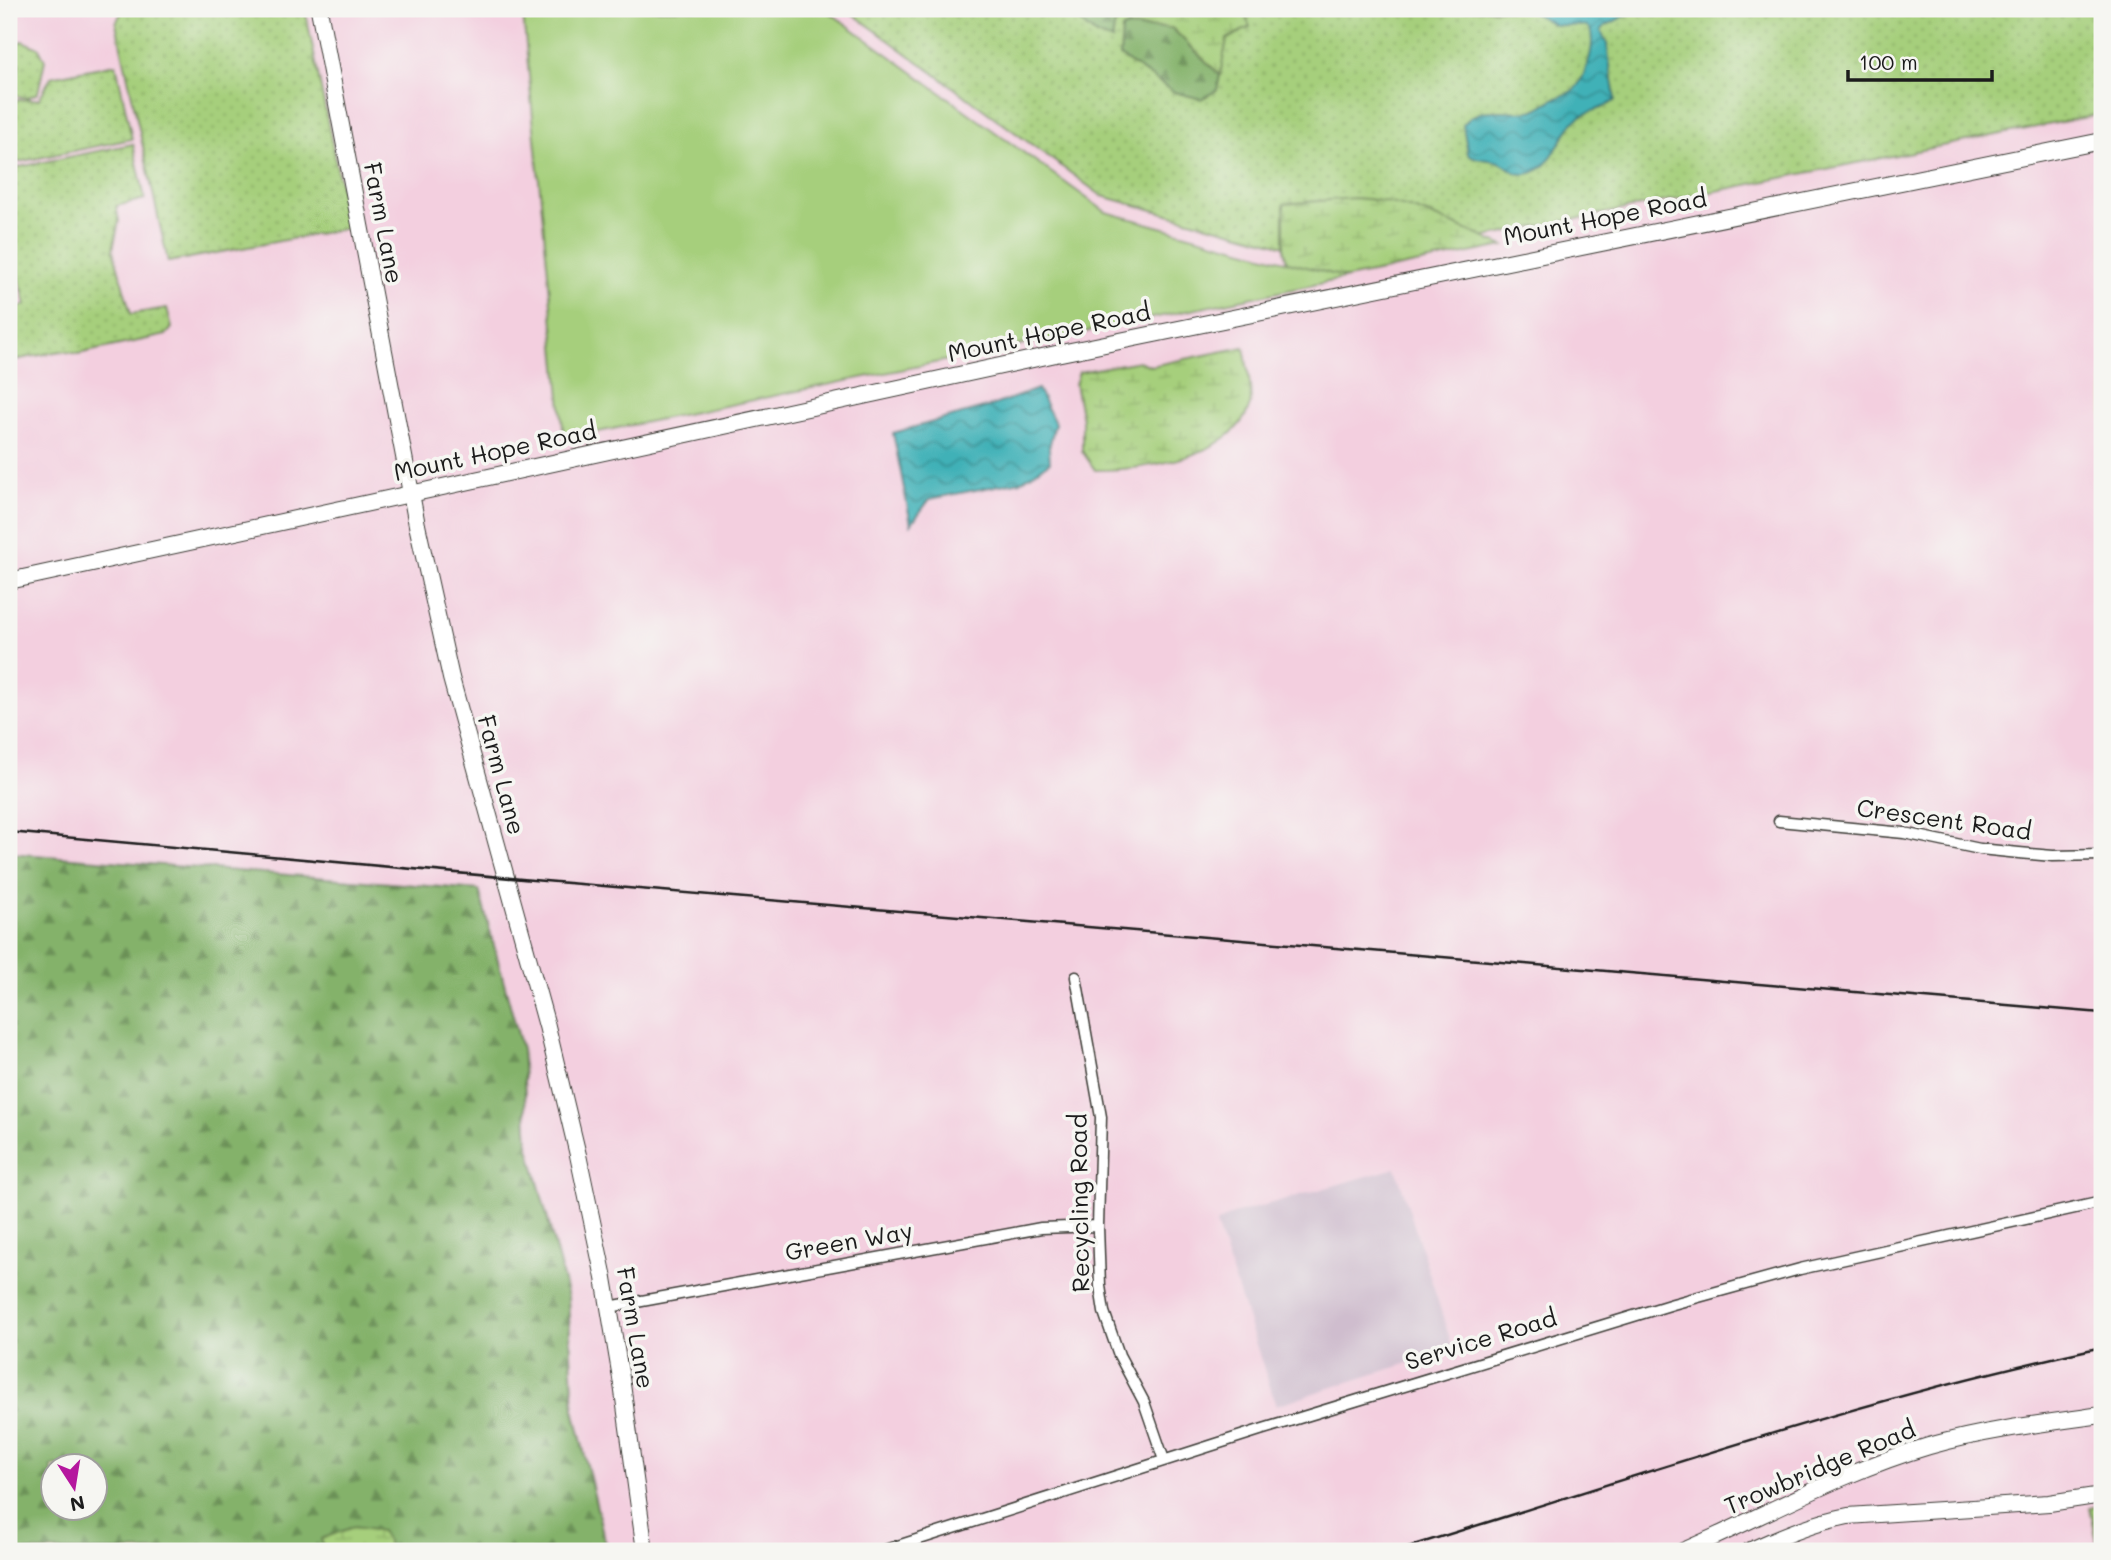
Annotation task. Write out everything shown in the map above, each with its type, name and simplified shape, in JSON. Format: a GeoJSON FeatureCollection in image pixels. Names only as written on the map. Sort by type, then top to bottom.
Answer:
{"type":"FeatureCollection","features":[{"type":"Feature","properties":{"kind":"street","name":"Farm Lane"},"geometry":{"type":"LineString","coordinates":[[318,9],[411,494],[451,678],[547,1026],[578,1155],[609,1307],[645,1551]]}},
{"type":"Feature","properties":{"kind":"street","name":"Mount Hope Road"},"geometry":{"type":"LineString","coordinates":[[9,581],[1083,348],[2102,141]]}},
{"type":"Feature","properties":{"kind":"street","name":"Crescent Road"},"geometry":{"type":"LineString","coordinates":[[1779,821],[1904,833],[1980,849],[2053,856],[2102,855]]}},
{"type":"Feature","properties":{"kind":"street","name":"Recycling Road"},"geometry":{"type":"LineString","coordinates":[[1076,977],[1101,1117],[1098,1226],[1100,1286],[1104,1312],[1119,1355],[1144,1402],[1164,1460]]}},
{"type":"Feature","properties":{"kind":"street","name":"Service Road"},"geometry":{"type":"LineString","coordinates":[[882,1551],[1164,1460],[1724,1290],[1800,1269],[2102,1202]]}},
{"type":"Feature","properties":{"kind":"street","name":"Green Way"},"geometry":{"type":"LineString","coordinates":[[609,1307],[1041,1228],[1098,1226]]}},
{"type":"Feature","properties":{"kind":"street","name":"Trowbridge Road"},"geometry":{"type":"LineString","coordinates":[[1685,1551],[1876,1464],[1927,1447],[2004,1429],[2102,1415]]}},
{"type":"Feature","properties":{"kind":"street","name":"Trowbridge Road"},"geometry":{"type":"LineString","coordinates":[[1749,1551],[1792,1531],[1821,1521],[1848,1516],[2049,1503],[2102,1495]]}},
{"type":"Feature","properties":{"kind":"shaded area"},"geometry":{"type":"Polygon","coordinates":[[[9,9],[2102,9],[2102,1551],[9,1551],[9,9]]]}},
{"type":"Feature","properties":{"kind":"shaded area"},"geometry":{"type":"Polygon","coordinates":[[[1396,1168],[1453,1349],[1276,1405],[1216,1224],[1233,1214],[1396,1168]]]}},
{"type":"Feature","properties":{"kind":"green space"},"geometry":{"type":"Polygon","coordinates":[[[123,9],[305,9],[349,228],[168,262],[116,23],[123,9]]]}},
{"type":"Feature","properties":{"kind":"green space"},"geometry":{"type":"Polygon","coordinates":[[[548,9],[825,9],[1106,212],[1347,278],[564,439],[523,14],[548,9]]]}},
{"type":"Feature","properties":{"kind":"green space"},"geometry":{"type":"Polygon","coordinates":[[[846,9],[2102,9],[2102,114],[1351,264],[1102,196],[846,9]]]}},
{"type":"Feature","properties":{"kind":"green space"},"geometry":{"type":"Polygon","coordinates":[[[1055,9],[1099,9],[1115,22],[1112,41],[1096,35],[1069,13],[1055,9]]]}},
{"type":"Feature","properties":{"kind":"green space"},"geometry":{"type":"Polygon","coordinates":[[[1124,9],[1243,9],[1250,27],[1227,39],[1220,75],[1172,28],[1129,27],[1124,9]]]}},
{"type":"Feature","properties":{"kind":"green space"},"geometry":{"type":"Polygon","coordinates":[[[1172,28],[1220,75],[1217,90],[1201,99],[1174,92],[1120,56],[1122,29],[1172,28]]]}},
{"type":"Feature","properties":{"kind":"green space"},"geometry":{"type":"Polygon","coordinates":[[[22,41],[39,48],[45,60],[38,93],[27,98],[16,96],[14,88],[19,64],[12,49],[14,44],[22,41]]]}},
{"type":"Feature","properties":{"kind":"green space"},"geometry":{"type":"Polygon","coordinates":[[[116,64],[132,139],[9,164],[9,80],[13,100],[39,99],[51,77],[116,64]]]}},
{"type":"Feature","properties":{"kind":"green space"},"geometry":{"type":"Polygon","coordinates":[[[133,144],[145,199],[116,206],[119,221],[113,249],[131,314],[167,308],[172,328],[166,335],[78,354],[61,351],[9,361],[9,309],[26,305],[9,236],[9,169],[133,144]]]}},
{"type":"Feature","properties":{"kind":"green space"},"geometry":{"type":"Polygon","coordinates":[[[1354,198],[1412,209],[1504,246],[1293,289],[1284,250],[1284,204],[1354,198]]]}},
{"type":"Feature","properties":{"kind":"green space"},"geometry":{"type":"Polygon","coordinates":[[[1244,347],[1251,400],[1241,423],[1226,438],[1206,449],[1160,463],[1095,470],[1082,451],[1082,419],[1075,384],[1079,372],[1139,361],[1151,366],[1244,347]]]}},
{"type":"Feature","properties":{"kind":"green space"},"geometry":{"type":"Polygon","coordinates":[[[9,853],[479,890],[522,1049],[528,1143],[568,1297],[574,1409],[607,1551],[9,1551],[9,853]]]}},
{"type":"Feature","properties":{"kind":"green space"},"geometry":{"type":"Polygon","coordinates":[[[2102,1504],[2102,1551],[2099,1551],[2090,1507],[2102,1504]]]}},
{"type":"Feature","properties":{"kind":"green space"},"geometry":{"type":"Polygon","coordinates":[[[353,1527],[381,1531],[389,1545],[388,1551],[324,1551],[321,1539],[353,1527]]]}},
{"type":"Feature","properties":{"kind":"water"},"geometry":{"type":"Polygon","coordinates":[[[1526,9],[1638,9],[1605,26],[1601,31],[1607,44],[1615,100],[1577,119],[1548,161],[1532,173],[1522,174],[1499,162],[1468,154],[1463,125],[1470,118],[1486,112],[1533,110],[1572,91],[1584,73],[1592,43],[1590,29],[1586,26],[1555,25],[1526,9]]]}},
{"type":"Feature","properties":{"kind":"water"},"geometry":{"type":"Polygon","coordinates":[[[1038,389],[1055,423],[1049,448],[1050,462],[1021,481],[930,499],[911,524],[893,433],[991,406],[1038,389]]]}},
{"type":"Feature","properties":{"kind":"railway"},"geometry":{"type":"LineString","coordinates":[[9,832],[533,880],[2102,1013]]}},
{"type":"Feature","properties":{"kind":"railway"},"geometry":{"type":"LineString","coordinates":[[1395,1551],[1835,1415],[2012,1367],[2102,1347]]}}]}
